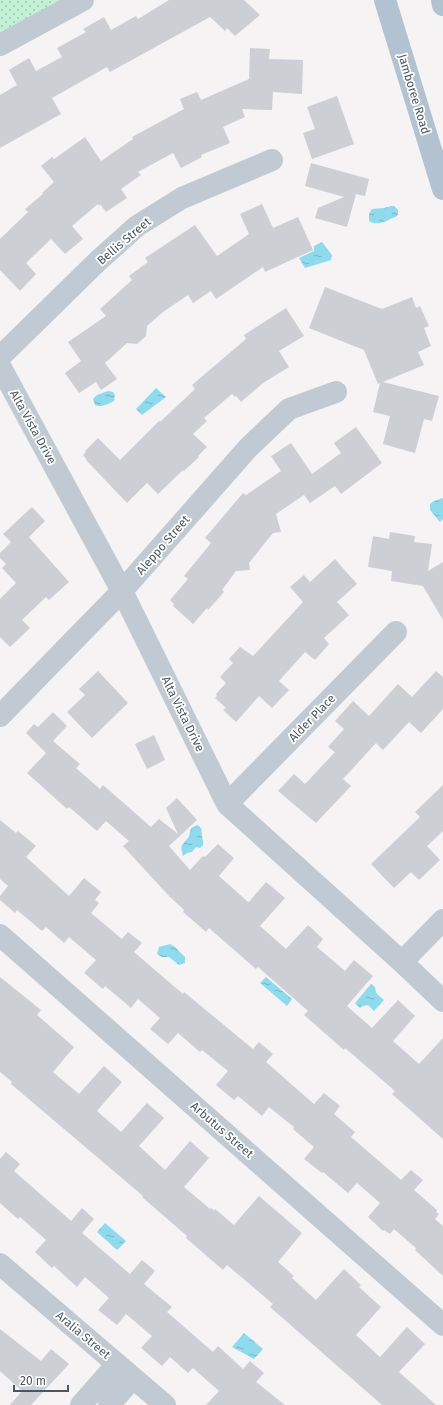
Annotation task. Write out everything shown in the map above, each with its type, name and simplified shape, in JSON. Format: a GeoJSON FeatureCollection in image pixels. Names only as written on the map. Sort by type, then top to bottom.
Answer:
{"type":"FeatureCollection","features":[{"type":"Feature","properties":{"kind":"main road","name":"Jamboree Road"},"geometry":{"type":"LineString","coordinates":[[385,0],[443,189]]}},
{"type":"Feature","properties":{"kind":"main road"},"geometry":{"type":"LineString","coordinates":[[442,0],[443,5]]}},
{"type":"Feature","properties":{"kind":"street"},"geometry":{"type":"LineString","coordinates":[[0,45],[83,0]]}},
{"type":"Feature","properties":{"kind":"street","name":"Bellis Street"},"geometry":{"type":"LineString","coordinates":[[0,357],[98,261],[137,226],[182,198],[272,160]]}},
{"type":"Feature","properties":{"kind":"street","name":"Alta Vista Drive"},"geometry":{"type":"LineString","coordinates":[[0,366],[122,591],[227,804],[443,1001]]}},
{"type":"Feature","properties":{"kind":"street","name":"Aleppo Street"},"geometry":{"type":"LineString","coordinates":[[0,716],[122,591],[248,448],[289,409],[336,392]]}},
{"type":"Feature","properties":{"kind":"street","name":"Alder Place"},"geometry":{"type":"LineString","coordinates":[[227,804],[396,632]]}},
{"type":"Feature","properties":{"kind":"street"},"geometry":{"type":"LineString","coordinates":[[402,962],[443,920]]}},
{"type":"Feature","properties":{"kind":"street","name":"Arbutus Street"},"geometry":{"type":"LineString","coordinates":[[0,935],[443,1325]]}},
{"type":"Feature","properties":{"kind":"street","name":"Aralia Street"},"geometry":{"type":"LineString","coordinates":[[0,1264],[166,1405]]}},
{"type":"Feature","properties":{"kind":"street"},"geometry":{"type":"LineString","coordinates":[[81,1405],[125,1371]]}},
{"type":"Feature","properties":{"kind":"street"},"geometry":{"type":"LineString","coordinates":[[109,1405],[125,1371]]}},
{"type":"Feature","properties":{"kind":"green space"},"geometry":{"type":"Polygon","coordinates":[[[0,0],[63,0],[0,35],[0,0]]]}},
{"type":"Feature","properties":{"kind":"water"},"geometry":{"type":"Polygon","coordinates":[[[394,206],[398,210],[397,216],[379,223],[372,223],[369,221],[369,214],[372,209],[394,206]]]}},
{"type":"Feature","properties":{"kind":"water"},"geometry":{"type":"Polygon","coordinates":[[[322,242],[332,255],[331,260],[305,268],[299,258],[314,251],[314,246],[322,242]]]}},
{"type":"Feature","properties":{"kind":"water"},"geometry":{"type":"Polygon","coordinates":[[[156,388],[166,397],[142,415],[136,409],[156,388]]]}},
{"type":"Feature","properties":{"kind":"water"},"geometry":{"type":"Polygon","coordinates":[[[108,391],[113,392],[115,395],[114,401],[102,406],[95,405],[93,399],[97,395],[108,391]]]}},
{"type":"Feature","properties":{"kind":"water"},"geometry":{"type":"Polygon","coordinates":[[[443,498],[443,519],[440,522],[430,510],[430,504],[443,498]]]}},
{"type":"Feature","properties":{"kind":"water"},"geometry":{"type":"Polygon","coordinates":[[[197,825],[201,829],[203,845],[200,848],[196,847],[192,852],[183,856],[182,846],[189,837],[191,828],[197,825]]]}},
{"type":"Feature","properties":{"kind":"water"},"geometry":{"type":"Polygon","coordinates":[[[170,944],[185,957],[185,963],[179,965],[169,957],[162,957],[157,954],[159,947],[170,944]]]}},
{"type":"Feature","properties":{"kind":"water"},"geometry":{"type":"Polygon","coordinates":[[[266,977],[292,999],[287,1006],[260,983],[266,977]]]}},
{"type":"Feature","properties":{"kind":"water"},"geometry":{"type":"Polygon","coordinates":[[[371,984],[375,987],[376,993],[384,1000],[374,1011],[368,1005],[360,1008],[355,1003],[371,984]]]}},
{"type":"Feature","properties":{"kind":"water"},"geometry":{"type":"Polygon","coordinates":[[[105,1223],[126,1241],[117,1250],[97,1232],[105,1223]]]}},
{"type":"Feature","properties":{"kind":"water"},"geometry":{"type":"Polygon","coordinates":[[[244,1333],[263,1349],[254,1359],[232,1347],[244,1333]]]}},
{"type":"Feature","properties":{"kind":"building"},"geometry":{"type":"Polygon","coordinates":[[[169,0],[244,0],[260,15],[235,36],[227,28],[225,31],[210,17],[110,72],[107,67],[52,98],[61,114],[0,148],[0,95],[17,85],[9,70],[29,58],[36,71],[62,57],[57,48],[86,32],[83,29],[104,17],[111,30],[136,16],[138,19],[169,0]]]}},
{"type":"Feature","properties":{"kind":"building"},"geometry":{"type":"Polygon","coordinates":[[[250,48],[270,49],[269,59],[303,60],[302,94],[273,92],[272,110],[242,109],[245,117],[223,127],[230,143],[201,155],[202,157],[181,168],[173,153],[138,172],[141,175],[121,189],[127,198],[106,212],[100,204],[99,206],[98,204],[72,226],[83,239],[65,254],[51,239],[26,263],[36,274],[20,291],[0,270],[0,239],[28,212],[25,209],[43,194],[42,193],[54,182],[41,166],[52,157],[54,159],[85,137],[101,161],[133,139],[132,137],[184,109],[180,99],[197,92],[201,100],[249,79],[250,48]]]}},
{"type":"Feature","properties":{"kind":"building"},"geometry":{"type":"Polygon","coordinates":[[[337,96],[354,144],[312,159],[303,133],[315,129],[307,107],[337,96]]]}},
{"type":"Feature","properties":{"kind":"building"},"geometry":{"type":"Polygon","coordinates":[[[311,163],[369,179],[365,196],[356,194],[347,227],[315,218],[318,208],[344,197],[305,186],[311,163]]]}},
{"type":"Feature","properties":{"kind":"building"},"geometry":{"type":"Polygon","coordinates":[[[262,204],[273,228],[298,217],[313,250],[265,272],[263,267],[216,299],[211,291],[193,303],[188,295],[163,312],[147,326],[146,336],[137,344],[127,343],[105,363],[117,379],[101,390],[96,382],[79,393],[65,373],[81,361],[68,342],[106,316],[100,309],[132,280],[129,276],[148,262],[145,258],[195,225],[217,256],[249,234],[240,214],[262,204]]]}},
{"type":"Feature","properties":{"kind":"building"},"geometry":{"type":"Polygon","coordinates":[[[325,287],[382,309],[412,297],[416,308],[420,306],[429,326],[424,328],[431,346],[418,352],[424,365],[383,382],[439,396],[432,421],[424,419],[415,453],[383,444],[390,416],[373,412],[380,383],[378,384],[364,350],[309,328],[325,287]]]}},
{"type":"Feature","properties":{"kind":"building"},"geometry":{"type":"Polygon","coordinates":[[[286,308],[304,336],[279,351],[289,367],[263,383],[241,402],[232,394],[204,418],[207,421],[193,434],[207,447],[198,456],[199,457],[158,494],[147,483],[127,503],[86,460],[83,455],[86,452],[85,451],[98,438],[120,460],[159,421],[160,422],[195,389],[192,385],[246,339],[244,335],[286,308]]]}},
{"type":"Feature","properties":{"kind":"building"},"geometry":{"type":"Polygon","coordinates":[[[356,427],[382,463],[341,494],[335,486],[310,503],[304,495],[276,514],[281,532],[273,533],[249,563],[250,570],[236,571],[222,590],[224,592],[193,624],[173,606],[174,604],[170,600],[188,579],[184,576],[211,543],[205,538],[243,493],[246,495],[281,471],[271,456],[291,443],[312,474],[341,453],[334,443],[356,427]]]}},
{"type":"Feature","properties":{"kind":"building"},"geometry":{"type":"Polygon","coordinates":[[[32,507],[45,521],[29,537],[69,582],[49,600],[46,597],[22,620],[30,628],[10,647],[0,637],[0,599],[16,583],[2,568],[6,564],[0,558],[0,553],[11,542],[3,534],[32,507]]]}},
{"type":"Feature","properties":{"kind":"building"},"geometry":{"type":"Polygon","coordinates":[[[390,532],[415,536],[414,542],[432,544],[428,571],[443,562],[443,620],[423,586],[391,581],[392,571],[368,567],[373,536],[389,539],[390,532]]]}},
{"type":"Feature","properties":{"kind":"building"},"geometry":{"type":"Polygon","coordinates":[[[335,559],[357,584],[337,602],[349,615],[324,638],[329,644],[315,660],[305,652],[279,681],[289,690],[272,708],[259,696],[236,722],[223,710],[226,708],[215,698],[217,696],[216,694],[226,683],[220,677],[233,663],[229,659],[240,647],[253,656],[303,602],[290,587],[304,575],[310,582],[335,559]]]}},
{"type":"Feature","properties":{"kind":"building"},"geometry":{"type":"Polygon","coordinates":[[[98,671],[128,703],[92,738],[67,712],[85,695],[79,689],[98,671]]]}},
{"type":"Feature","properties":{"kind":"building"},"geometry":{"type":"Polygon","coordinates":[[[436,671],[443,677],[443,709],[421,733],[409,722],[383,750],[376,743],[343,779],[351,786],[316,823],[278,791],[294,774],[305,784],[335,752],[328,747],[344,729],[335,721],[353,701],[369,716],[398,684],[412,697],[436,671]]]}},
{"type":"Feature","properties":{"kind":"building"},"geometry":{"type":"Polygon","coordinates":[[[53,712],[67,726],[53,741],[80,764],[76,768],[100,789],[103,785],[151,827],[159,819],[178,834],[166,808],[177,798],[197,820],[169,846],[190,870],[203,856],[205,857],[218,844],[234,858],[219,876],[248,902],[266,882],[285,898],[260,926],[286,949],[308,925],[323,939],[317,947],[345,971],[354,960],[373,976],[347,1006],[372,1028],[398,1000],[415,1016],[393,1041],[419,1064],[443,1038],[443,1139],[392,1094],[395,1091],[345,1048],[344,1050],[304,1015],[308,1011],[258,967],[256,969],[209,928],[206,932],[183,912],[184,910],[123,846],[129,841],[106,821],[97,831],[69,807],[67,809],[27,773],[46,753],[26,733],[34,724],[38,727],[53,712]]]}},
{"type":"Feature","properties":{"kind":"building"},"geometry":{"type":"Polygon","coordinates":[[[154,735],[165,760],[147,769],[135,744],[154,735]]]}},
{"type":"Feature","properties":{"kind":"building"},"geometry":{"type":"Polygon","coordinates":[[[443,785],[443,831],[427,846],[440,860],[419,880],[411,872],[394,888],[371,864],[420,817],[415,812],[443,785]]]}},
{"type":"Feature","properties":{"kind":"building"},"geometry":{"type":"Polygon","coordinates":[[[0,820],[16,833],[18,831],[36,846],[26,857],[69,896],[84,878],[101,892],[95,900],[99,903],[91,913],[122,939],[128,932],[142,943],[134,952],[183,994],[184,992],[253,1049],[259,1042],[273,1054],[266,1062],[314,1104],[324,1093],[340,1106],[334,1114],[355,1132],[351,1137],[401,1180],[411,1170],[423,1180],[414,1190],[437,1210],[436,1212],[439,1214],[435,1219],[443,1226],[443,1276],[415,1250],[416,1248],[394,1229],[390,1234],[384,1230],[383,1231],[368,1217],[380,1203],[357,1183],[348,1193],[323,1172],[322,1173],[304,1159],[314,1147],[293,1129],[294,1127],[269,1107],[262,1116],[238,1096],[234,1100],[216,1085],[228,1071],[202,1050],[200,1052],[178,1033],[168,1044],[150,1029],[160,1018],[138,999],[131,1008],[105,986],[103,989],[84,973],[96,960],[69,937],[64,943],[46,927],[42,931],[17,910],[15,913],[0,900],[0,896],[8,886],[0,879],[0,820]]]}},
{"type":"Feature","properties":{"kind":"building"},"geometry":{"type":"Polygon","coordinates":[[[0,977],[41,1010],[37,1015],[74,1047],[53,1072],[79,1094],[104,1066],[122,1082],[97,1111],[121,1132],[147,1103],[164,1118],[139,1146],[165,1170],[190,1141],[209,1158],[184,1187],[210,1209],[215,1209],[234,1225],[259,1196],[302,1233],[278,1262],[294,1276],[292,1278],[316,1300],[344,1269],[361,1285],[359,1287],[381,1307],[356,1335],[380,1357],[407,1327],[425,1344],[399,1372],[436,1405],[382,1405],[270,1307],[273,1304],[227,1265],[223,1270],[186,1238],[187,1236],[142,1197],[143,1196],[11,1084],[12,1082],[0,1072],[0,977]]]}},
{"type":"Feature","properties":{"kind":"building"},"geometry":{"type":"Polygon","coordinates":[[[6,1152],[20,1164],[14,1171],[71,1221],[82,1208],[94,1219],[82,1233],[130,1274],[142,1260],[155,1271],[144,1284],[172,1307],[167,1312],[213,1352],[218,1346],[243,1369],[250,1361],[264,1373],[256,1382],[285,1405],[206,1405],[219,1391],[193,1368],[188,1373],[170,1357],[162,1366],[141,1348],[152,1336],[126,1314],[117,1325],[98,1310],[109,1298],[85,1277],[77,1287],[54,1266],[52,1268],[35,1252],[46,1240],[20,1217],[18,1219],[0,1203],[0,1159],[6,1152]]]}},
{"type":"Feature","properties":{"kind":"building"},"geometry":{"type":"Polygon","coordinates":[[[0,1329],[41,1361],[51,1349],[69,1364],[31,1405],[10,1405],[22,1391],[0,1371],[0,1329]]]}}]}
